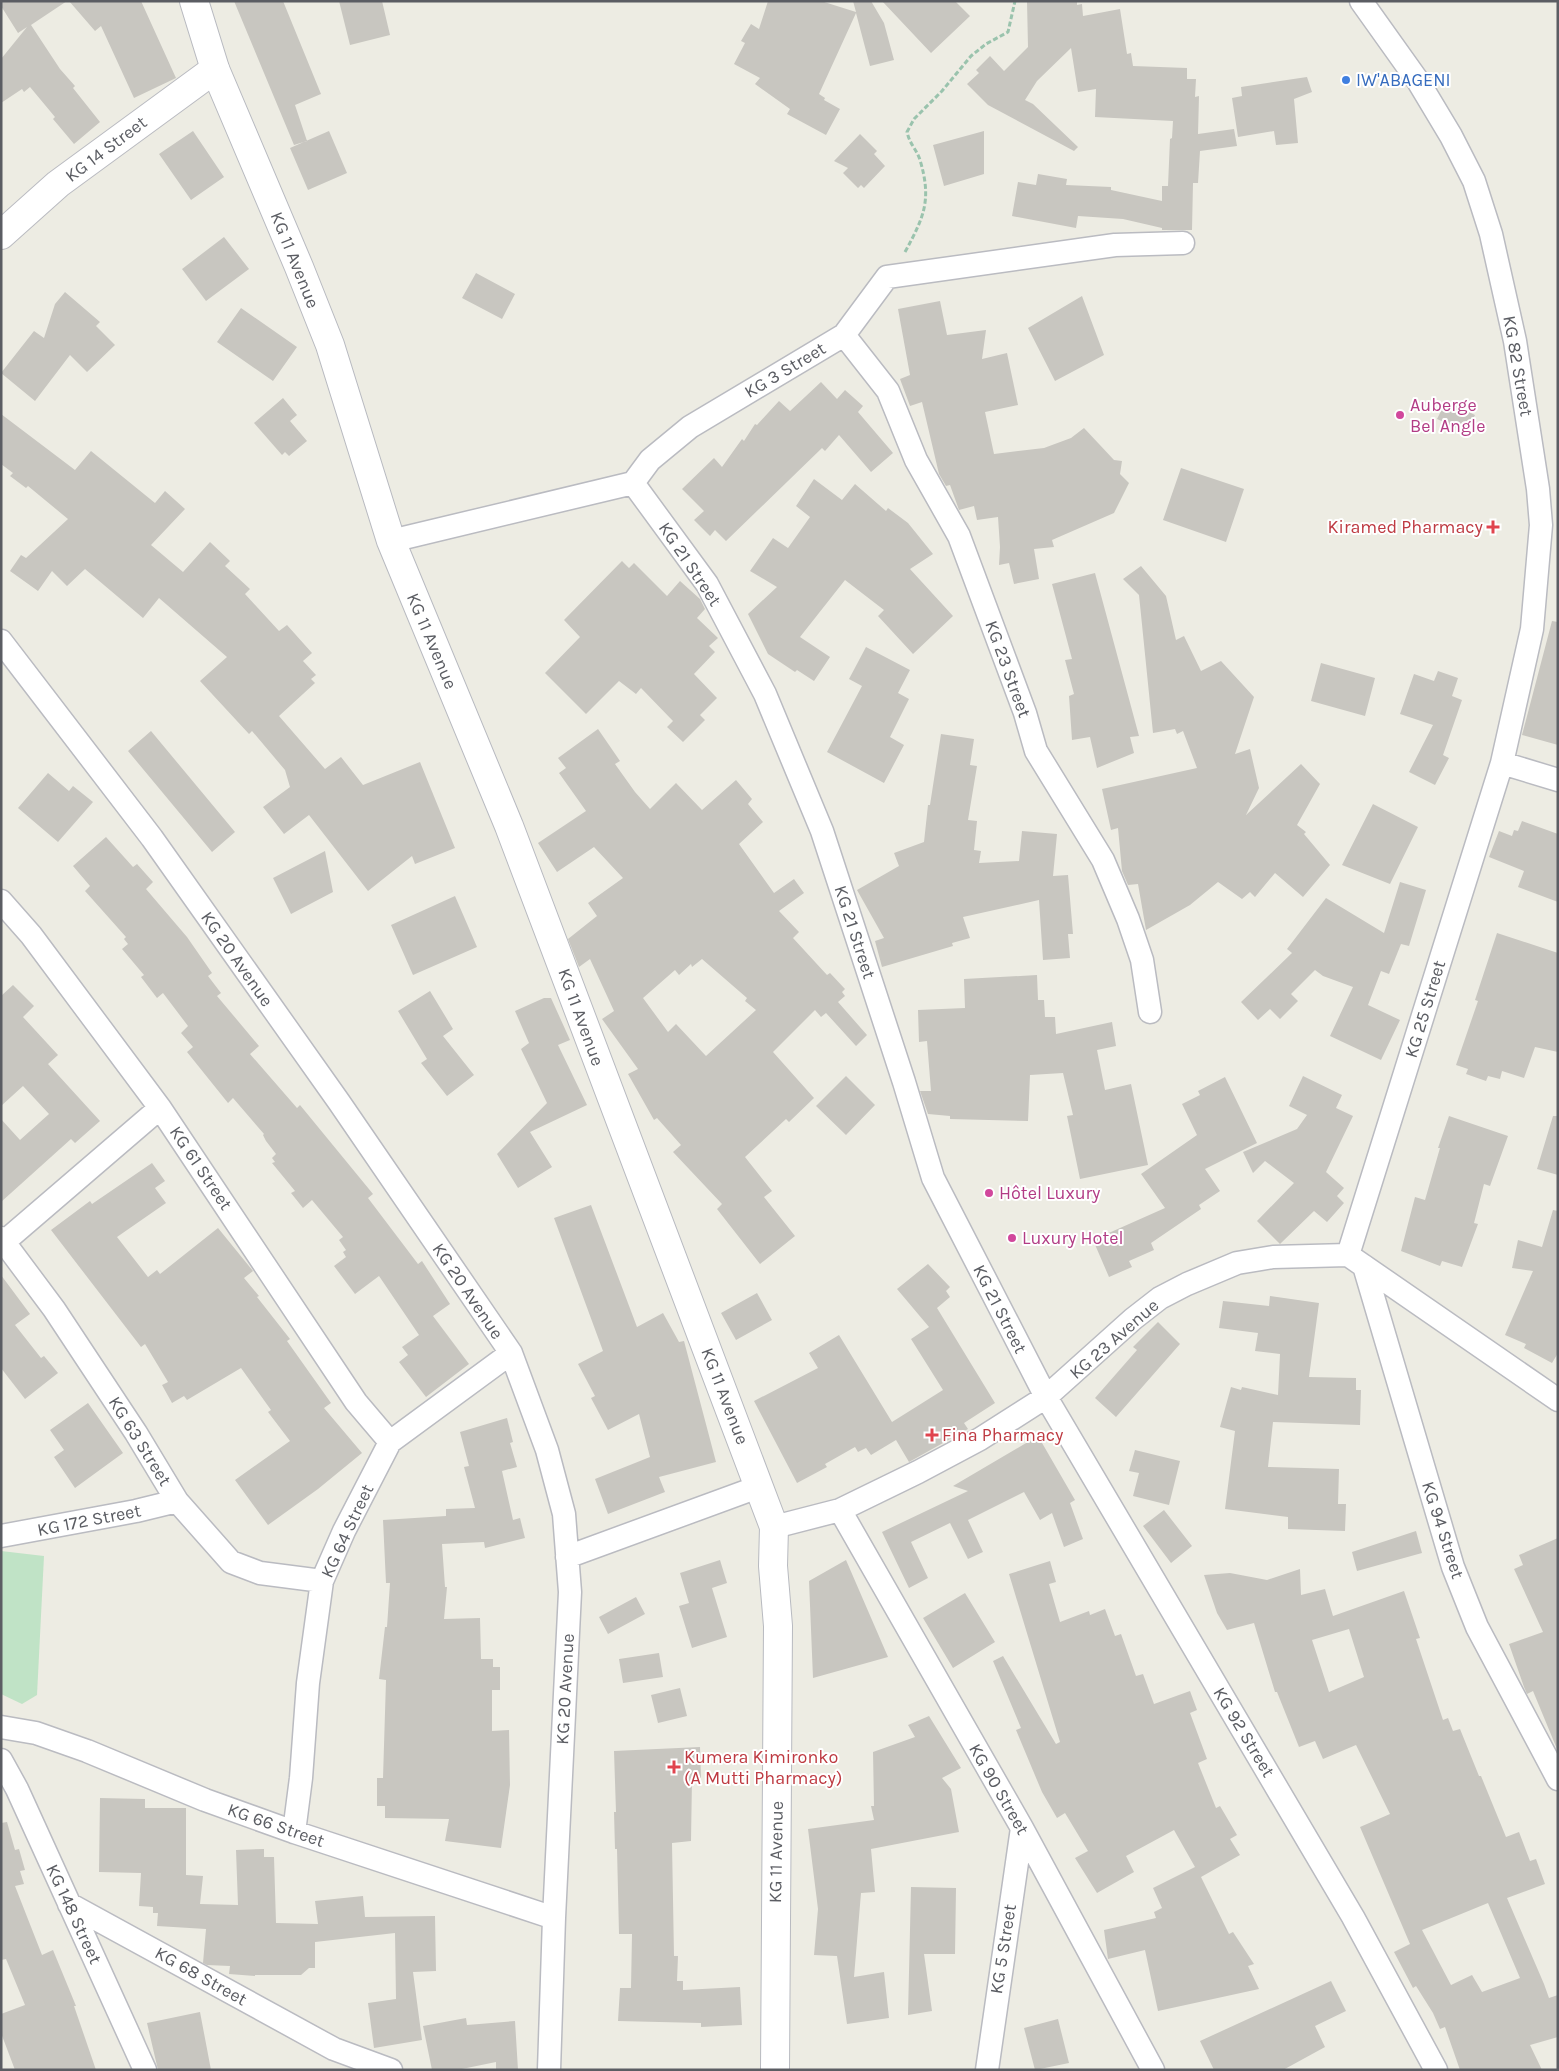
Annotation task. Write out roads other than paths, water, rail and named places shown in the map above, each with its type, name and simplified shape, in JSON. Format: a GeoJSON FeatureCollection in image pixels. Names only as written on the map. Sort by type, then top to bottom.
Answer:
{"type":"FeatureCollection","features":[{"type":"Feature","properties":{"kind":"main road","name":"KG 11 Avenue"},"geometry":{"type":"LineString","coordinates":[[194,1],[215,69],[330,345],[391,541],[509,826],[774,1527],[773,1566],[778,1626],[775,2070]]}},
{"type":"Feature","properties":{"kind":"main road","name":"KG 14 Street"},"geometry":{"type":"LineString","coordinates":[[1,235],[32,206],[92,158],[215,69]]}},
{"type":"Feature","properties":{"kind":"street","name":"KG 82 Street"},"geometry":{"type":"LineString","coordinates":[[1361,1],[1418,81],[1451,136],[1474,181],[1491,234],[1515,341],[1538,489],[1541,525],[1532,629],[1502,763]]}},
{"type":"Feature","properties":{"kind":"street","name":"KG 3 Street"},"geometry":{"type":"LineString","coordinates":[[633,483],[650,460],[690,427],[844,335],[887,277],[1115,244],[1183,243]]}},
{"type":"Feature","properties":{"kind":"street","name":"KG 23 Street"},"geometry":{"type":"LineString","coordinates":[[844,335],[888,391],[916,460],[959,536],[1025,713],[1036,751],[1103,860],[1128,919],[1142,960],[1150,1012]]}},
{"type":"Feature","properties":{"kind":"street"},"geometry":{"type":"LineString","coordinates":[[391,541],[633,483]]}},
{"type":"Feature","properties":{"kind":"street","name":"KG 21 Street"},"geometry":{"type":"LineString","coordinates":[[633,483],[707,584],[765,694],[822,831],[904,1082],[933,1178],[1046,1397]]}},
{"type":"Feature","properties":{"kind":"street","name":"KG 20 Avenue"},"geometry":{"type":"LineString","coordinates":[[1,641],[158,846],[339,1102],[511,1353],[547,1450],[564,1514],[570,1592],[554,1918],[549,2070]]}},
{"type":"Feature","properties":{"kind":"street"},"geometry":{"type":"LineString","coordinates":[[1502,763],[1558,780]]}},
{"type":"Feature","properties":{"kind":"street","name":"KG 25 Street"},"geometry":{"type":"LineString","coordinates":[[1356,1260],[1502,763]]}},
{"type":"Feature","properties":{"kind":"street","name":"KG 61 Street"},"geometry":{"type":"LineString","coordinates":[[1,901],[31,935],[160,1108],[356,1402],[390,1442]]}},
{"type":"Feature","properties":{"kind":"street"},"geometry":{"type":"LineString","coordinates":[[2,1240],[160,1108]]}},
{"type":"Feature","properties":{"kind":"street","name":"KG 63 Street"},"geometry":{"type":"LineString","coordinates":[[2,1240],[54,1309],[136,1433],[177,1501],[231,1562],[260,1574],[322,1581]]}},
{"type":"Feature","properties":{"kind":"street","name":"KG 23 Avenue"},"geometry":{"type":"LineString","coordinates":[[774,1527],[840,1510],[980,1439],[1046,1397],[1133,1319],[1160,1298],[1187,1284],[1246,1261],[1299,1255],[1356,1260]]}},
{"type":"Feature","properties":{"kind":"street"},"geometry":{"type":"LineString","coordinates":[[1356,1260],[1558,1400]]}},
{"type":"Feature","properties":{"kind":"street","name":"KG 94 Street"},"geometry":{"type":"LineString","coordinates":[[1356,1260],[1457,1576],[1477,1628],[1558,1779]]}},
{"type":"Feature","properties":{"kind":"street","name":"KG 64 Street"},"geometry":{"type":"LineString","coordinates":[[294,1832],[301,1778],[308,1683],[322,1581],[344,1531],[390,1442],[511,1353]]}},
{"type":"Feature","properties":{"kind":"street","name":"KG 92 Street"},"geometry":{"type":"LineString","coordinates":[[1046,1397],[1348,1909],[1436,2070]]}},
{"type":"Feature","properties":{"kind":"street"},"geometry":{"type":"LineString","coordinates":[[567,1557],[758,1486]]}},
{"type":"Feature","properties":{"kind":"street","name":"KG 172 Street"},"geometry":{"type":"LineString","coordinates":[[1,1536],[136,1511],[177,1501]]}},
{"type":"Feature","properties":{"kind":"street","name":"KG 90 Street"},"geometry":{"type":"LineString","coordinates":[[840,1510],[1022,1828],[1153,2070]]}},
{"type":"Feature","properties":{"kind":"street","name":"KG 66 Street"},"geometry":{"type":"LineString","coordinates":[[1,1727],[36,1733],[87,1750],[205,1800],[294,1832],[554,1918]]}},
{"type":"Feature","properties":{"kind":"street","name":"KG 148 Street"},"geometry":{"type":"LineString","coordinates":[[1,1760],[18,1789],[145,2070]]}},
{"type":"Feature","properties":{"kind":"street","name":"KG 5 Street"},"geometry":{"type":"LineString","coordinates":[[987,2070],[1022,1828]]}},
{"type":"Feature","properties":{"kind":"street","name":"KG 68 Street"},"geometry":{"type":"LineString","coordinates":[[69,1904],[335,2059],[391,2070]]}},
{"type":"Feature","properties":{"kind":"place","name":"IW'ABAGENI"},"geometry":{"type":"Point","coordinates":[1346,80]}},
{"type":"Feature","properties":{"kind":"place","name":"Auberge Bel Angle"},"geometry":{"type":"Point","coordinates":[1400,415]}},
{"type":"Feature","properties":{"kind":"place","name":"Kiramed Pharmacy"},"geometry":{"type":"Point","coordinates":[1493,527]}},
{"type":"Feature","properties":{"kind":"place","name":"Hôtel Luxury"},"geometry":{"type":"Point","coordinates":[989,1193]}},
{"type":"Feature","properties":{"kind":"place","name":"Luxury Hotel"},"geometry":{"type":"Point","coordinates":[1012,1238]}},
{"type":"Feature","properties":{"kind":"place","name":"Fina Pharmacy"},"geometry":{"type":"Point","coordinates":[932,1435]}},
{"type":"Feature","properties":{"kind":"place","name":"Kumera Kimironko (A Mutti Pharmacy)"},"geometry":{"type":"Point","coordinates":[674,1767]}}]}
